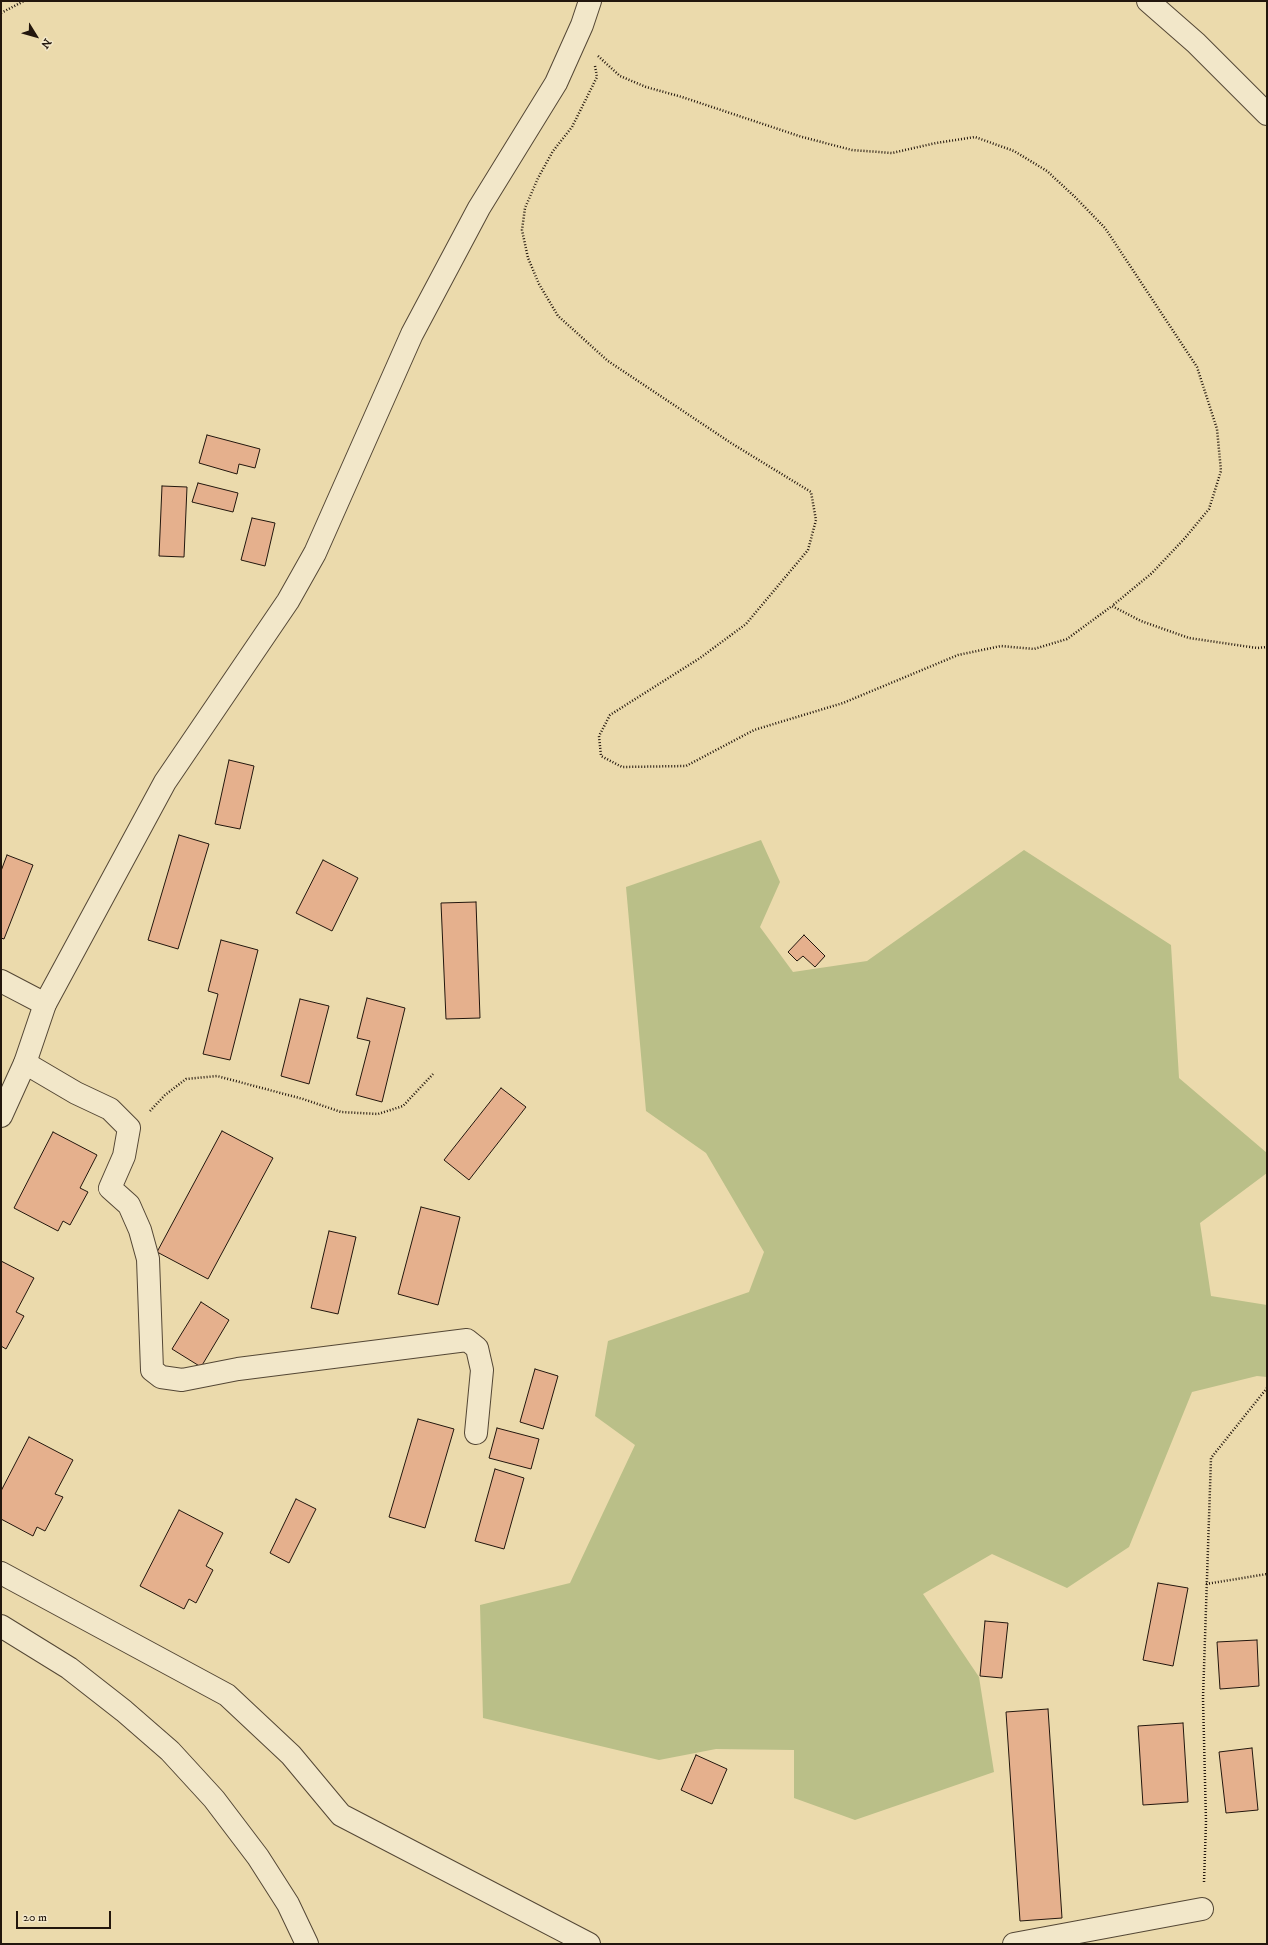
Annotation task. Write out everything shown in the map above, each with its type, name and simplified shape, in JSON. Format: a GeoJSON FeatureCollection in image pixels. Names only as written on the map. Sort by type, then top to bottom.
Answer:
{"type":"FeatureCollection","features":[{"type":"Feature","properties":{"kind":"street"},"geometry":{"type":"LineString","coordinates":[[1,1116],[25,1063],[45,1004],[165,782],[288,601],[315,553],[412,334],[479,208],[556,83],[582,25],[590,1]]}},
{"type":"Feature","properties":{"kind":"street"},"geometry":{"type":"LineString","coordinates":[[1148,1],[1196,43],[1267,114]]}},
{"type":"Feature","properties":{"kind":"street"},"geometry":{"type":"LineString","coordinates":[[1,981],[45,1004]]}},
{"type":"Feature","properties":{"kind":"street"},"geometry":{"type":"LineString","coordinates":[[25,1063],[76,1093],[110,1109],[129,1128],[124,1156],[110,1188],[128,1205],[140,1230],[148,1259],[152,1370],[161,1377],[182,1380],[238,1369],[467,1340],[477,1348],[482,1370],[476,1434]]}},
{"type":"Feature","properties":{"kind":"street"},"geometry":{"type":"LineString","coordinates":[[1,1573],[227,1695],[291,1754],[341,1815],[589,1944]]}},
{"type":"Feature","properties":{"kind":"street"},"geometry":{"type":"LineString","coordinates":[[1,1626],[14,1632],[69,1668],[124,1711],[170,1751],[214,1799],[258,1857],[288,1904],[307,1944]]}},
{"type":"Feature","properties":{"kind":"street"},"geometry":{"type":"LineString","coordinates":[[1014,1944],[1202,1910]]}},
{"type":"Feature","properties":{"kind":"path"},"geometry":{"type":"LineString","coordinates":[[1,13],[24,1]]}},
{"type":"Feature","properties":{"kind":"path"},"geometry":{"type":"LineString","coordinates":[[582,25],[592,51],[597,78],[572,127],[553,152],[538,178],[525,208],[522,230],[528,258],[539,284],[558,316],[608,361],[731,443],[811,492],[816,520],[808,550],[746,624],[700,658],[610,715],[599,736],[601,756],[622,767],[686,766],[754,730],[842,703],[958,655],[1000,646],[1034,649],[1067,639],[1112,606],[1152,573],[1185,538],[1209,509],[1221,471],[1217,429],[1197,367],[1105,228],[1047,171],[1014,151],[975,137],[936,143],[892,153],[852,150],[802,137],[682,97],[646,87],[620,76],[592,51]]}},
{"type":"Feature","properties":{"kind":"path"},"geometry":{"type":"LineString","coordinates":[[1112,606],[1141,621],[1190,638],[1257,648],[1267,647]]}},
{"type":"Feature","properties":{"kind":"path"},"geometry":{"type":"LineString","coordinates":[[129,1128],[148,1114],[165,1094],[186,1079],[217,1076],[303,1099],[341,1112],[378,1114],[403,1106],[433,1074]]}},
{"type":"Feature","properties":{"kind":"path"},"geometry":{"type":"LineString","coordinates":[[1202,1910],[1206,1822],[1203,1698],[1211,1458],[1267,1388]]}},
{"type":"Feature","properties":{"kind":"path"},"geometry":{"type":"LineString","coordinates":[[1206,1584],[1267,1574]]}},
{"type":"Feature","properties":{"kind":"green space"},"geometry":{"type":"Polygon","coordinates":[[[761,840],[780,882],[760,927],[793,972],[867,961],[1024,850],[1171,945],[1179,1078],[1267,1153],[1267,1173],[1200,1223],[1211,1296],[1267,1305],[1267,1377],[1257,1376],[1192,1392],[1129,1547],[1067,1588],[992,1554],[923,1594],[979,1677],[994,1772],[855,1820],[794,1798],[794,1750],[716,1749],[659,1760],[483,1718],[480,1605],[570,1583],[635,1445],[595,1416],[608,1341],[749,1292],[764,1252],[706,1153],[646,1111],[626,887],[761,840]]]}},
{"type":"Feature","properties":{"kind":"building"},"geometry":{"type":"Polygon","coordinates":[[[207,435],[260,449],[255,468],[239,464],[237,474],[199,463],[207,435]]]}},
{"type":"Feature","properties":{"kind":"building"},"geometry":{"type":"Polygon","coordinates":[[[198,483],[238,493],[233,512],[192,502],[198,483]]]}},
{"type":"Feature","properties":{"kind":"building"},"geometry":{"type":"Polygon","coordinates":[[[162,486],[187,487],[184,557],[159,556],[162,486]]]}},
{"type":"Feature","properties":{"kind":"building"},"geometry":{"type":"Polygon","coordinates":[[[252,518],[275,523],[265,566],[241,560],[252,518]]]}},
{"type":"Feature","properties":{"kind":"building"},"geometry":{"type":"Polygon","coordinates":[[[229,760],[254,766],[240,829],[215,824],[229,760]]]}},
{"type":"Feature","properties":{"kind":"building"},"geometry":{"type":"Polygon","coordinates":[[[179,835],[209,844],[178,949],[148,940],[179,835]]]}},
{"type":"Feature","properties":{"kind":"building"},"geometry":{"type":"Polygon","coordinates":[[[7,855],[33,865],[4,939],[1,938],[1,871],[7,855]]]}},
{"type":"Feature","properties":{"kind":"building"},"geometry":{"type":"Polygon","coordinates":[[[323,860],[358,878],[332,931],[296,913],[323,860]]]}},
{"type":"Feature","properties":{"kind":"building"},"geometry":{"type":"Polygon","coordinates":[[[476,902],[480,1018],[446,1019],[441,903],[476,902]]]}},
{"type":"Feature","properties":{"kind":"building"},"geometry":{"type":"Polygon","coordinates":[[[804,935],[825,956],[815,967],[803,956],[797,961],[788,952],[804,935]]]}},
{"type":"Feature","properties":{"kind":"building"},"geometry":{"type":"Polygon","coordinates":[[[221,940],[258,950],[230,1060],[203,1054],[218,994],[208,991],[221,940]]]}},
{"type":"Feature","properties":{"kind":"building"},"geometry":{"type":"Polygon","coordinates":[[[367,998],[405,1008],[382,1102],[356,1095],[370,1041],[357,1038],[367,998]]]}},
{"type":"Feature","properties":{"kind":"building"},"geometry":{"type":"Polygon","coordinates":[[[300,999],[329,1006],[309,1084],[281,1076],[300,999]]]}},
{"type":"Feature","properties":{"kind":"building"},"geometry":{"type":"Polygon","coordinates":[[[501,1088],[526,1107],[469,1180],[444,1160],[501,1088]]]}},
{"type":"Feature","properties":{"kind":"building"},"geometry":{"type":"Polygon","coordinates":[[[222,1131],[273,1158],[208,1279],[157,1252],[222,1131]]]}},
{"type":"Feature","properties":{"kind":"building"},"geometry":{"type":"Polygon","coordinates":[[[53,1132],[97,1155],[80,1188],[88,1192],[70,1225],[63,1221],[58,1231],[14,1208],[53,1132]]]}},
{"type":"Feature","properties":{"kind":"building"},"geometry":{"type":"Polygon","coordinates":[[[421,1207],[460,1217],[438,1305],[398,1294],[421,1207]]]}},
{"type":"Feature","properties":{"kind":"building"},"geometry":{"type":"Polygon","coordinates":[[[329,1231],[356,1237],[338,1314],[311,1308],[329,1231]]]}},
{"type":"Feature","properties":{"kind":"building"},"geometry":{"type":"Polygon","coordinates":[[[1,1261],[34,1278],[16,1312],[24,1316],[6,1349],[1,1346],[1,1261]]]}},
{"type":"Feature","properties":{"kind":"building"},"geometry":{"type":"Polygon","coordinates":[[[201,1302],[229,1320],[201,1367],[172,1349],[201,1302]]]}},
{"type":"Feature","properties":{"kind":"building"},"geometry":{"type":"Polygon","coordinates":[[[535,1369],[558,1376],[543,1429],[520,1422],[535,1369]]]}},
{"type":"Feature","properties":{"kind":"building"},"geometry":{"type":"Polygon","coordinates":[[[418,1419],[454,1429],[425,1528],[389,1517],[418,1419]]]}},
{"type":"Feature","properties":{"kind":"building"},"geometry":{"type":"Polygon","coordinates":[[[497,1428],[539,1439],[531,1469],[489,1458],[497,1428]]]}},
{"type":"Feature","properties":{"kind":"building"},"geometry":{"type":"Polygon","coordinates":[[[29,1437],[73,1460],[55,1494],[63,1497],[45,1531],[37,1527],[33,1536],[1,1519],[1,1491],[29,1437]]]}},
{"type":"Feature","properties":{"kind":"building"},"geometry":{"type":"Polygon","coordinates":[[[495,1469],[524,1478],[504,1549],[475,1541],[495,1469]]]}},
{"type":"Feature","properties":{"kind":"building"},"geometry":{"type":"Polygon","coordinates":[[[296,1499],[316,1509],[289,1563],[270,1553],[296,1499]]]}},
{"type":"Feature","properties":{"kind":"building"},"geometry":{"type":"Polygon","coordinates":[[[179,1510],[223,1533],[206,1566],[213,1570],[196,1603],[189,1599],[184,1609],[140,1586],[179,1510]]]}},
{"type":"Feature","properties":{"kind":"building"},"geometry":{"type":"Polygon","coordinates":[[[1158,1583],[1188,1588],[1173,1666],[1143,1660],[1158,1583]]]}},
{"type":"Feature","properties":{"kind":"building"},"geometry":{"type":"Polygon","coordinates":[[[985,1621],[1008,1623],[1002,1678],[980,1676],[985,1621]]]}},
{"type":"Feature","properties":{"kind":"building"},"geometry":{"type":"Polygon","coordinates":[[[1257,1640],[1259,1686],[1220,1689],[1217,1642],[1257,1640]]]}},
{"type":"Feature","properties":{"kind":"building"},"geometry":{"type":"Polygon","coordinates":[[[1048,1709],[1062,1918],[1020,1921],[1006,1712],[1048,1709]]]}},
{"type":"Feature","properties":{"kind":"building"},"geometry":{"type":"Polygon","coordinates":[[[1183,1723],[1188,1802],[1143,1805],[1138,1726],[1183,1723]]]}},
{"type":"Feature","properties":{"kind":"building"},"geometry":{"type":"Polygon","coordinates":[[[1252,1748],[1258,1810],[1226,1813],[1219,1752],[1252,1748]]]}},
{"type":"Feature","properties":{"kind":"building"},"geometry":{"type":"Polygon","coordinates":[[[696,1755],[727,1769],[712,1804],[681,1790],[696,1755]]]}}]}
